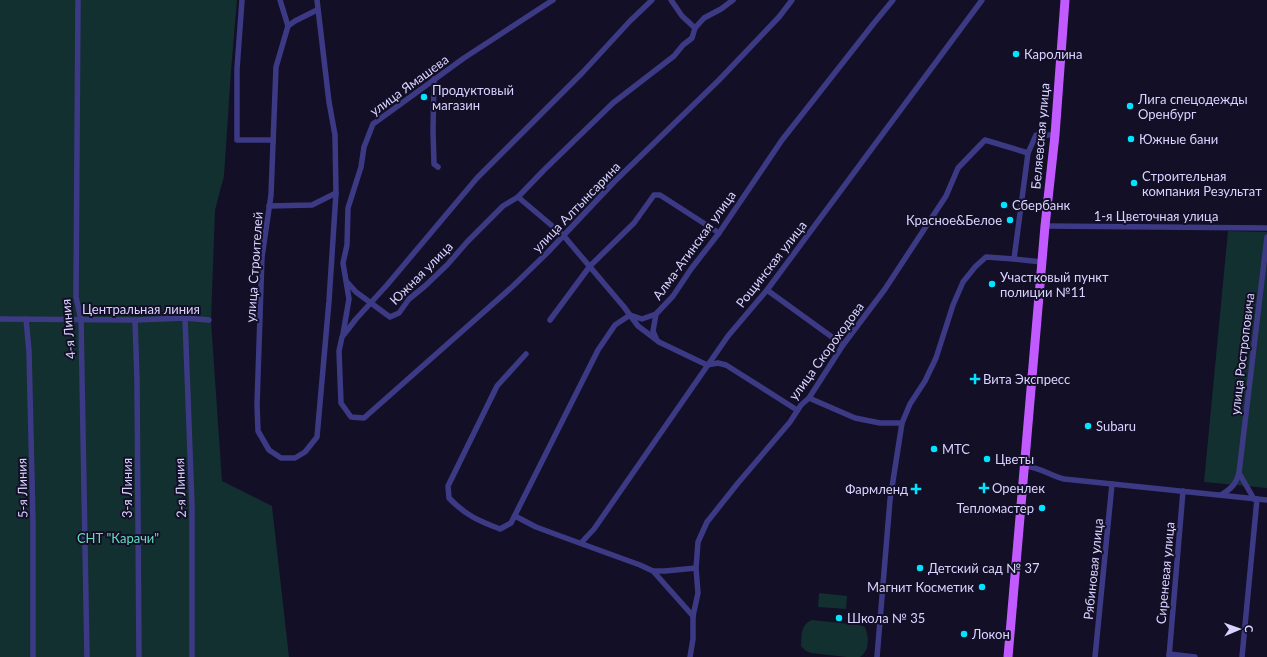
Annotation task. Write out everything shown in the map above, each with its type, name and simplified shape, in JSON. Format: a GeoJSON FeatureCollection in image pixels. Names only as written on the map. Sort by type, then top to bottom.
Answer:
{"type":"FeatureCollection","features":[{"type":"Feature","properties":{"kind":"main road","name":"Беляевская улица"},"geometry":{"type":"LineString","coordinates":[[1008,657],[1045,226],[1055,135],[1065,0]]}},
{"type":"Feature","properties":{"kind":"street","name":"4-я Линия"},"geometry":{"type":"LineString","coordinates":[[78,0],[76,298],[81,320],[87,657]]}},
{"type":"Feature","properties":{"kind":"street"},"geometry":{"type":"LineString","coordinates":[[242,0],[237,69],[237,140],[273,140]]}},
{"type":"Feature","properties":{"kind":"street"},"geometry":{"type":"LineString","coordinates":[[280,0],[288,26],[317,10]]}},
{"type":"Feature","properties":{"kind":"street"},"geometry":{"type":"LineString","coordinates":[[269,206],[312,205],[336,193],[336,135],[329,102],[317,0]]}},
{"type":"Feature","properties":{"kind":"street","name":"улица Ямашева"},"geometry":{"type":"LineString","coordinates":[[364,418],[351,417],[341,404],[339,351],[349,299],[343,263],[347,245],[348,208],[361,167],[364,147],[373,124],[434,79],[553,0]]}},
{"type":"Feature","properties":{"kind":"street","name":"Южная улица"},"geometry":{"type":"LineString","coordinates":[[652,0],[630,21],[583,72],[477,178],[371,303],[390,317],[399,313],[409,300],[426,286],[503,206],[518,197],[613,103],[674,56],[683,45],[692,38],[695,28],[704,18],[721,9],[733,0]]}},
{"type":"Feature","properties":{"kind":"street"},"geometry":{"type":"LineString","coordinates":[[671,0],[682,16],[695,28]]}},
{"type":"Feature","properties":{"kind":"street","name":"улица Алтынсарина"},"geometry":{"type":"LineString","coordinates":[[364,418],[506,292],[547,253],[614,182],[724,74],[779,17],[792,0]]}},
{"type":"Feature","properties":{"kind":"street","name":"Алма-Атинская улица"},"geometry":{"type":"LineString","coordinates":[[630,315],[642,319],[656,314],[672,296],[719,233],[782,140],[893,0]]}},
{"type":"Feature","properties":{"kind":"street","name":"Рощинская улица"},"geometry":{"type":"LineString","coordinates":[[581,543],[594,529],[728,336],[766,290],[982,0]]}},
{"type":"Feature","properties":{"kind":"street","name":"улица Строителей"},"geometry":{"type":"LineString","coordinates":[[288,26],[276,67],[271,195],[262,257],[257,405],[258,431],[269,450],[281,458],[295,458],[305,452],[317,437],[329,301],[336,193]]}},
{"type":"Feature","properties":{"kind":"street"},"geometry":{"type":"LineString","coordinates":[[434,79],[434,164],[438,167]]}},
{"type":"Feature","properties":{"kind":"street"},"geometry":{"type":"LineString","coordinates":[[1014,259],[1028,153],[1036,135],[1055,135]]}},
{"type":"Feature","properties":{"kind":"street","name":"улица Скороходова"},"geometry":{"type":"LineString","coordinates":[[690,657],[693,616],[698,593],[696,568],[698,542],[707,522],[790,422],[797,410],[809,398],[843,345],[885,289],[946,196],[958,168],[985,140],[1028,153]]}},
{"type":"Feature","properties":{"kind":"street"},"geometry":{"type":"LineString","coordinates":[[550,320],[590,266],[634,223],[654,195],[660,195],[719,233]]}},
{"type":"Feature","properties":{"kind":"street"},"geometry":{"type":"LineString","coordinates":[[518,197],[563,235],[638,326],[659,342],[707,365],[718,363],[726,365],[797,410]]}},
{"type":"Feature","properties":{"kind":"street","name":"1-я Цветочная улица"},"geometry":{"type":"LineString","coordinates":[[1045,226],[1267,228]]}},
{"type":"Feature","properties":{"kind":"street","name":"улица Ростроповича"},"geometry":{"type":"LineString","coordinates":[[1239,473],[1267,237]]}},
{"type":"Feature","properties":{"kind":"street"},"geometry":{"type":"LineString","coordinates":[[877,657],[890,500],[902,424],[910,404],[925,381],[936,358],[953,305],[963,282],[975,267],[986,257],[1042,262]]}},
{"type":"Feature","properties":{"kind":"street"},"geometry":{"type":"LineString","coordinates":[[342,337],[371,303],[356,292],[347,282]]}},
{"type":"Feature","properties":{"kind":"street"},"geometry":{"type":"LineString","coordinates":[[766,290],[843,345]]}},
{"type":"Feature","properties":{"kind":"street"},"geometry":{"type":"LineString","coordinates":[[656,314],[653,331],[659,342]]}},
{"type":"Feature","properties":{"kind":"street"},"geometry":{"type":"LineString","coordinates":[[526,354],[497,386],[448,486],[449,498],[460,510],[482,522],[500,529],[511,523],[515,516],[598,350],[615,325],[630,315]]}},
{"type":"Feature","properties":{"kind":"street","name":"Центральная линия"},"geometry":{"type":"LineString","coordinates":[[0,319],[135,320],[185,318],[209,320]]}},
{"type":"Feature","properties":{"kind":"street","name":"2-я Линия"},"geometry":{"type":"LineString","coordinates":[[185,318],[192,506],[192,657]]}},
{"type":"Feature","properties":{"kind":"street","name":"5-я Линия"},"geometry":{"type":"LineString","coordinates":[[26,319],[29,351],[34,522],[33,657]]}},
{"type":"Feature","properties":{"kind":"street","name":"3-я Линия"},"geometry":{"type":"LineString","coordinates":[[135,320],[138,412],[139,657]]}},
{"type":"Feature","properties":{"kind":"street"},"geometry":{"type":"LineString","coordinates":[[809,398],[855,418],[880,423],[902,424]]}},
{"type":"Feature","properties":{"kind":"street"},"geometry":{"type":"LineString","coordinates":[[1025,466],[1033,467],[1052,476],[1064,479],[1267,500]]}},
{"type":"Feature","properties":{"kind":"street"},"geometry":{"type":"LineString","coordinates":[[1221,495],[1230,490],[1239,473]]}},
{"type":"Feature","properties":{"kind":"street"},"geometry":{"type":"LineString","coordinates":[[1239,473],[1256,499],[1242,657]]}},
{"type":"Feature","properties":{"kind":"street","name":"Рябиновая улица"},"geometry":{"type":"LineString","coordinates":[[1095,657],[1112,484]]}},
{"type":"Feature","properties":{"kind":"street","name":"Сиреневая улица"},"geometry":{"type":"LineString","coordinates":[[1169,655],[1183,491]]}},
{"type":"Feature","properties":{"kind":"street"},"geometry":{"type":"LineString","coordinates":[[515,516],[536,527],[581,543],[653,572],[696,568]]}},
{"type":"Feature","properties":{"kind":"street"},"geometry":{"type":"LineString","coordinates":[[653,572],[693,616]]}},
{"type":"Feature","properties":{"kind":"street"},"geometry":{"type":"LineString","coordinates":[[1169,655],[1195,657]]}},
{"type":"Feature","properties":{"kind":"green space","name":"СНТ \"Карачи\""},"geometry":{"type":"Polygon","coordinates":[[[0,0],[237,0],[224,176],[215,210],[211,321],[222,481],[272,506],[289,657],[0,657],[0,0]]]}},
{"type":"Feature","properties":{"kind":"green space"},"geometry":{"type":"Polygon","coordinates":[[[1228,231],[1267,232],[1267,488],[1204,482],[1228,231]]]}},
{"type":"Feature","properties":{"kind":"green space"},"geometry":{"type":"Polygon","coordinates":[[[819,593],[847,596],[846,609],[818,607],[819,593]]]}},
{"type":"Feature","properties":{"kind":"green space"},"geometry":{"type":"Polygon","coordinates":[[[812,620],[865,627],[868,639],[866,651],[860,657],[847,657],[811,653],[806,651],[801,646],[802,631],[805,625],[812,620]]]}},
{"type":"Feature","properties":{"kind":"place","name":"Каролина"},"geometry":{"type":"Point","coordinates":[1016,54]}},
{"type":"Feature","properties":{"kind":"place","name":"Продуктовый магазин"},"geometry":{"type":"Point","coordinates":[424,97]}},
{"type":"Feature","properties":{"kind":"place","name":"Лига спецодежды Оренбург"},"geometry":{"type":"Point","coordinates":[1130,106]}},
{"type":"Feature","properties":{"kind":"place","name":"Южные бани"},"geometry":{"type":"Point","coordinates":[1131,139]}},
{"type":"Feature","properties":{"kind":"place","name":"Строительная компания Результат"},"geometry":{"type":"Point","coordinates":[1134,183]}},
{"type":"Feature","properties":{"kind":"place","name":"Сбербанк"},"geometry":{"type":"Point","coordinates":[1004,205]}},
{"type":"Feature","properties":{"kind":"place","name":"Красное&Белое"},"geometry":{"type":"Point","coordinates":[1010,220]}},
{"type":"Feature","properties":{"kind":"place","name":"Участковый пункт полиции №11"},"geometry":{"type":"Point","coordinates":[992,284]}},
{"type":"Feature","properties":{"kind":"place","name":"Вита Экспресс"},"geometry":{"type":"Point","coordinates":[975,379]}},
{"type":"Feature","properties":{"kind":"place","name":"Subaru"},"geometry":{"type":"Point","coordinates":[1088,426]}},
{"type":"Feature","properties":{"kind":"place","name":"МТС"},"geometry":{"type":"Point","coordinates":[934,449]}},
{"type":"Feature","properties":{"kind":"place","name":"Цветы"},"geometry":{"type":"Point","coordinates":[987,459]}},
{"type":"Feature","properties":{"kind":"place","name":"Оренлек"},"geometry":{"type":"Point","coordinates":[984,488]}},
{"type":"Feature","properties":{"kind":"place","name":"Фармленд"},"geometry":{"type":"Point","coordinates":[916,489]}},
{"type":"Feature","properties":{"kind":"place","name":"Тепломастер"},"geometry":{"type":"Point","coordinates":[1042,508]}},
{"type":"Feature","properties":{"kind":"place","name":"Детский сад № 37"},"geometry":{"type":"Point","coordinates":[920,568]}},
{"type":"Feature","properties":{"kind":"place","name":"Магнит Косметик"},"geometry":{"type":"Point","coordinates":[982,587]}},
{"type":"Feature","properties":{"kind":"place","name":"Школа № 35"},"geometry":{"type":"Point","coordinates":[839,618]}},
{"type":"Feature","properties":{"kind":"place","name":"Локон"},"geometry":{"type":"Point","coordinates":[964,634]}}]}
